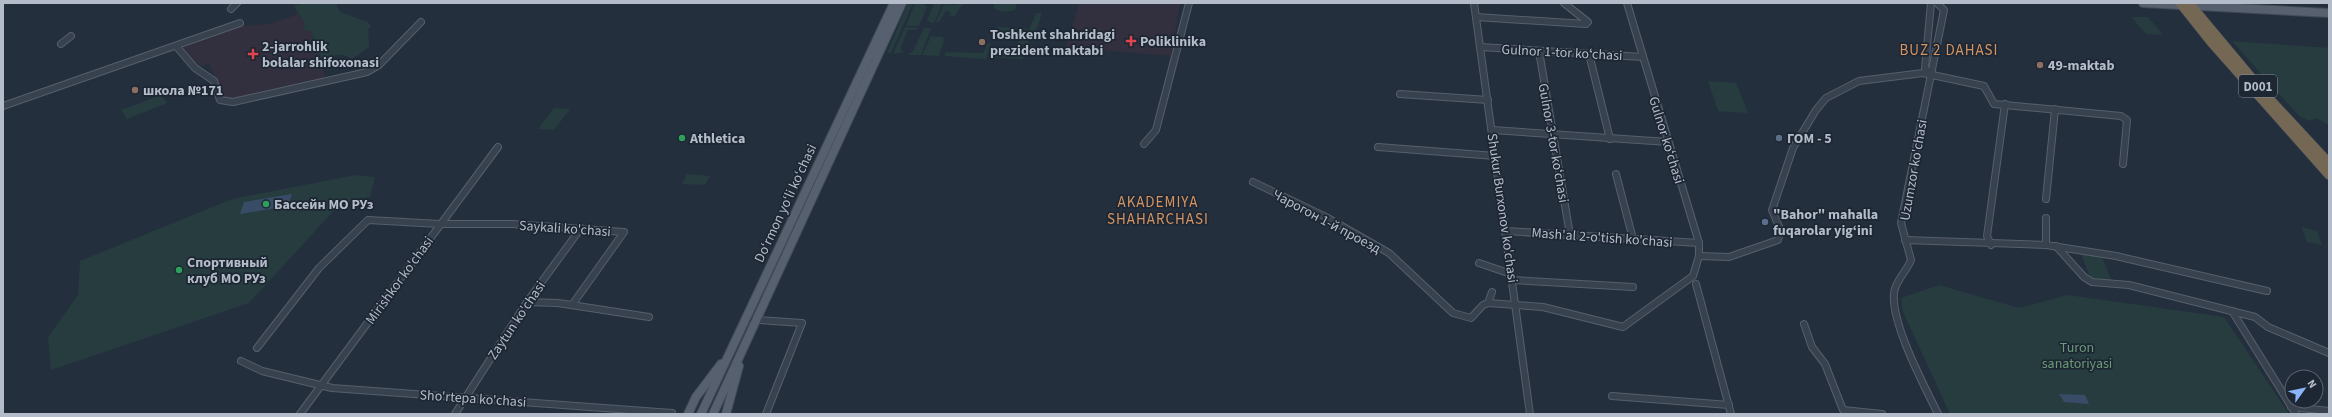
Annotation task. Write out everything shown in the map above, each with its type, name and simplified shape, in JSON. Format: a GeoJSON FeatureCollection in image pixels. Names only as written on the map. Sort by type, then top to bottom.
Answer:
{"type":"FeatureCollection","features":[{"type":"Feature","properties":{"kind":"highway","name":"D001"},"geometry":{"type":"LineString","coordinates":[[2180,4],[2329,175]]}},
{"type":"Feature","properties":{"kind":"highway","name":"D001"},"geometry":{"type":"LineString","coordinates":[[2190,4],[2246,72],[2329,163]]}},
{"type":"Feature","properties":{"kind":"main road","name":"Do‘rmon yo‘li ko‘chasi"},"geometry":{"type":"LineString","coordinates":[[701,414],[894,3]]}},
{"type":"Feature","properties":{"kind":"main road","name":"Do‘rmon yo‘li ko‘chasi"},"geometry":{"type":"LineString","coordinates":[[713,414],[902,3]]}},
{"type":"Feature","properties":{"kind":"main road"},"geometry":{"type":"LineString","coordinates":[[2143,3],[2190,4],[2329,13]]}},
{"type":"Feature","properties":{"kind":"main road"},"geometry":{"type":"LineString","coordinates":[[2234,3],[2329,8]]}},
{"type":"Feature","properties":{"kind":"main road"},"geometry":{"type":"LineString","coordinates":[[2285,6],[2291,11]]}},
{"type":"Feature","properties":{"kind":"main road"},"geometry":{"type":"LineString","coordinates":[[688,414],[696,396],[732,349]]}},
{"type":"Feature","properties":{"kind":"main road"},"geometry":{"type":"LineString","coordinates":[[726,414],[742,350]]}},
{"type":"Feature","properties":{"kind":"street"},"geometry":{"type":"LineString","coordinates":[[231,9],[237,3]]}},
{"type":"Feature","properties":{"kind":"street"},"geometry":{"type":"LineString","coordinates":[[1144,144],[1156,130],[1189,3]]}},
{"type":"Feature","properties":{"kind":"street","name":"Shukur Burxonov ko'chasi"},"geometry":{"type":"LineString","coordinates":[[1474,3],[1530,414]]}},
{"type":"Feature","properties":{"kind":"street"},"geometry":{"type":"LineString","coordinates":[[1476,17],[1588,22],[1564,3]]}},
{"type":"Feature","properties":{"kind":"street","name":"Gulnor koʻchasi"},"geometry":{"type":"LineString","coordinates":[[1516,306],[1543,307],[1623,327],[1693,276],[1700,256],[1699,243],[1627,3]]}},
{"type":"Feature","properties":{"kind":"street","name":"Uzumzor ko'chasi"},"geometry":{"type":"LineString","coordinates":[[1930,74],[1925,68],[1931,3]]}},
{"type":"Feature","properties":{"kind":"street","name":"Uzumzor ko'chasi"},"geometry":{"type":"LineString","coordinates":[[1937,3],[1944,10],[1930,74],[1902,223],[1905,240],[1910,254],[1909,266],[1894,291],[1895,313],[1938,414]]}},
{"type":"Feature","properties":{"kind":"street"},"geometry":{"type":"LineString","coordinates":[[176,46],[195,68],[214,81],[220,100],[233,102],[367,72],[379,65],[421,22]]}},
{"type":"Feature","properties":{"kind":"street"},"geometry":{"type":"LineString","coordinates":[[3,106],[240,23]]}},
{"type":"Feature","properties":{"kind":"street"},"geometry":{"type":"LineString","coordinates":[[61,44],[71,36]]}},
{"type":"Feature","properties":{"kind":"street","name":"Gulnor 1-tor koʻchasi"},"geometry":{"type":"LineString","coordinates":[[1480,47],[1643,57]]}},
{"type":"Feature","properties":{"kind":"street","name":"Gulnor 3-tor koʻchasi"},"geometry":{"type":"LineString","coordinates":[[1539,51],[1570,235]]}},
{"type":"Feature","properties":{"kind":"street"},"geometry":{"type":"LineString","coordinates":[[1588,54],[1610,139]]}},
{"type":"Feature","properties":{"kind":"street"},"geometry":{"type":"LineString","coordinates":[[1700,256],[1729,257],[1768,245],[1778,240],[1780,229],[1772,210],[1792,151],[1816,110],[1826,98],[1859,81],[1867,79],[1923,73],[1984,86],[1991,102],[2119,115],[2126,119],[2123,164]]}},
{"type":"Feature","properties":{"kind":"street"},"geometry":{"type":"LineString","coordinates":[[1400,94],[1488,100]]}},
{"type":"Feature","properties":{"kind":"street"},"geometry":{"type":"LineString","coordinates":[[1991,245],[1987,236],[2005,104]]}},
{"type":"Feature","properties":{"kind":"street"},"geometry":{"type":"LineString","coordinates":[[2046,199],[2055,109]]}},
{"type":"Feature","properties":{"kind":"street"},"geometry":{"type":"LineString","coordinates":[[1492,130],[1668,142]]}},
{"type":"Feature","properties":{"kind":"street","name":"Mirishkor ko'chasi"},"geometry":{"type":"LineString","coordinates":[[300,414],[498,147]]}},
{"type":"Feature","properties":{"kind":"street"},"geometry":{"type":"LineString","coordinates":[[1378,147],[1495,156]]}},
{"type":"Feature","properties":{"kind":"street"},"geometry":{"type":"LineString","coordinates":[[1616,174],[1633,239]]}},
{"type":"Feature","properties":{"kind":"street","name":"Чарогон 1-й проезд"},"geometry":{"type":"LineString","coordinates":[[1253,182],[1326,217],[1389,253],[1453,313],[1471,318],[1483,305],[1488,303]]}},
{"type":"Feature","properties":{"kind":"street"},"geometry":{"type":"LineString","coordinates":[[2046,218],[2046,245]]}},
{"type":"Feature","properties":{"kind":"street","name":"Saykali ko'chasi"},"geometry":{"type":"LineString","coordinates":[[257,348],[319,268],[366,221],[440,224],[512,224],[624,232],[572,305]]}},
{"type":"Feature","properties":{"kind":"street","name":"Zaytun ko'chasi"},"geometry":{"type":"LineString","coordinates":[[455,414],[527,302],[581,228]]}},
{"type":"Feature","properties":{"kind":"street","name":"Mash'al 2-o'tish ko'chasi"},"geometry":{"type":"LineString","coordinates":[[1506,231],[1699,243]]}},
{"type":"Feature","properties":{"kind":"street"},"geometry":{"type":"LineString","coordinates":[[1905,240],[1991,245],[2056,246],[2116,256],[2267,291]]}},
{"type":"Feature","properties":{"kind":"street"},"geometry":{"type":"LineString","coordinates":[[2056,246],[2084,278],[2092,282],[2129,285],[2255,317],[2268,327],[2329,353]]}},
{"type":"Feature","properties":{"kind":"street"},"geometry":{"type":"LineString","coordinates":[[1479,263],[1512,277],[1633,287]]}},
{"type":"Feature","properties":{"kind":"street"},"geometry":{"type":"LineString","coordinates":[[1696,284],[1731,414]]}},
{"type":"Feature","properties":{"kind":"street"},"geometry":{"type":"LineString","coordinates":[[1492,292],[1488,303],[1516,306]]}},
{"type":"Feature","properties":{"kind":"street"},"geometry":{"type":"LineString","coordinates":[[527,302],[538,301],[572,305],[611,313],[635,313],[649,317]]}},
{"type":"Feature","properties":{"kind":"street"},"geometry":{"type":"LineString","coordinates":[[2232,311],[2284,396]]}},
{"type":"Feature","properties":{"kind":"street"},"geometry":{"type":"LineString","coordinates":[[746,320],[802,323],[766,414]]}},
{"type":"Feature","properties":{"kind":"street"},"geometry":{"type":"LineString","coordinates":[[1804,324],[1812,347],[1825,364],[1843,410],[1849,412],[1882,414]]}},
{"type":"Feature","properties":{"kind":"street","name":"Sho'rtepa ko'chasi"},"geometry":{"type":"LineString","coordinates":[[241,362],[251,364],[262,371],[332,388],[466,397],[615,411],[672,413]]}},
{"type":"Feature","properties":{"kind":"street"},"geometry":{"type":"LineString","coordinates":[[1612,396],[1729,405]]}},
{"type":"Feature","properties":{"kind":"street"},"geometry":{"type":"LineString","coordinates":[[2310,409],[2329,411]]}},
{"type":"Feature","properties":{"kind":"shaded area"},"geometry":{"type":"Polygon","coordinates":[[[1066,3],[1180,3],[1171,56],[1066,47],[1079,4],[1066,3]]]}},
{"type":"Feature","properties":{"kind":"shaded area","name":"2-jarrohlik bolalar shifoxonasi"},"geometry":{"type":"Polygon","coordinates":[[[298,14],[311,31],[326,79],[235,100],[224,98],[209,64],[197,67],[182,48],[241,26],[269,24],[298,14]]]}},
{"type":"Feature","properties":{"kind":"green space"},"geometry":{"type":"Polygon","coordinates":[[[301,3],[336,3],[340,12],[368,22],[371,27],[368,29],[369,47],[352,59],[342,54],[321,59],[311,31],[304,30],[305,24],[294,6],[301,3]]]}},
{"type":"Feature","properties":{"kind":"green space"},"geometry":{"type":"Polygon","coordinates":[[[908,3],[913,3],[891,53],[887,53],[908,3]]]}},
{"type":"Feature","properties":{"kind":"green space"},"geometry":{"type":"Polygon","coordinates":[[[915,3],[923,3],[927,7],[919,26],[906,26],[915,3]]]}},
{"type":"Feature","properties":{"kind":"green space"},"geometry":{"type":"Polygon","coordinates":[[[934,3],[942,4],[934,23],[927,20],[934,3]]]}},
{"type":"Feature","properties":{"kind":"green space"},"geometry":{"type":"Polygon","coordinates":[[[958,3],[963,3],[955,16],[950,16],[951,12],[946,11],[939,22],[936,22],[944,4],[956,5],[958,3]]]}},
{"type":"Feature","properties":{"kind":"green space"},"geometry":{"type":"Polygon","coordinates":[[[995,3],[1017,3],[1015,10],[1006,12],[993,8],[995,3]]]}},
{"type":"Feature","properties":{"kind":"green space"},"geometry":{"type":"Polygon","coordinates":[[[1036,13],[1042,13],[1033,41],[1030,41],[1031,33],[1028,44],[1018,44],[1021,33],[1023,33],[1020,32],[1018,37],[1015,36],[1018,28],[1029,29],[1028,33],[1036,13]]]}},
{"type":"Feature","properties":{"kind":"green space"},"geometry":{"type":"Polygon","coordinates":[[[2131,17],[2148,17],[2163,35],[2146,34],[2131,17]]]}},
{"type":"Feature","properties":{"kind":"green space"},"geometry":{"type":"Polygon","coordinates":[[[905,27],[919,28],[915,30],[908,30],[900,49],[905,52],[893,54],[905,27]]]}},
{"type":"Feature","properties":{"kind":"green space"},"geometry":{"type":"Polygon","coordinates":[[[997,27],[1015,28],[1009,39],[1003,38],[1003,34],[1001,32],[990,31],[997,27]]]}},
{"type":"Feature","properties":{"kind":"green space"},"geometry":{"type":"Polygon","coordinates":[[[924,28],[931,28],[921,55],[907,55],[913,51],[924,28]]]}},
{"type":"Feature","properties":{"kind":"green space"},"geometry":{"type":"Polygon","coordinates":[[[931,36],[943,37],[944,40],[939,56],[922,55],[931,36]]]}},
{"type":"Feature","properties":{"kind":"green space"},"geometry":{"type":"Polygon","coordinates":[[[2232,41],[2329,48],[2329,125],[2316,118],[2309,121],[2299,116],[2232,41]]]}},
{"type":"Feature","properties":{"kind":"green space"},"geometry":{"type":"Polygon","coordinates":[[[988,43],[991,44],[986,59],[944,56],[946,52],[983,53],[988,43]]]}},
{"type":"Feature","properties":{"kind":"green space"},"geometry":{"type":"Polygon","coordinates":[[[994,47],[1026,49],[1023,59],[991,57],[994,47]]]}},
{"type":"Feature","properties":{"kind":"green space"},"geometry":{"type":"Polygon","coordinates":[[[1708,81],[1736,83],[1748,113],[1718,111],[1708,81]]]}},
{"type":"Feature","properties":{"kind":"green space"},"geometry":{"type":"Polygon","coordinates":[[[161,95],[167,103],[127,119],[121,110],[161,95]]]}},
{"type":"Feature","properties":{"kind":"green space"},"geometry":{"type":"Polygon","coordinates":[[[554,108],[570,109],[554,130],[538,129],[554,108]]]}},
{"type":"Feature","properties":{"kind":"green space"},"geometry":{"type":"Polygon","coordinates":[[[687,174],[710,176],[705,185],[682,184],[687,174]]]}},
{"type":"Feature","properties":{"kind":"green space","name":"Спортивный клуб МО РУз"},"geometry":{"type":"Polygon","coordinates":[[[356,175],[375,177],[370,197],[340,204],[249,303],[51,370],[48,337],[78,295],[80,261],[232,199],[356,175]]]}},
{"type":"Feature","properties":{"kind":"green space"},"geometry":{"type":"Polygon","coordinates":[[[2301,227],[2317,231],[2322,245],[2307,242],[2301,227]]]}},
{"type":"Feature","properties":{"kind":"green space"},"geometry":{"type":"Polygon","coordinates":[[[2081,254],[2102,257],[2112,282],[2091,279],[2081,254]]]}},
{"type":"Feature","properties":{"kind":"green space","name":"Turon sanatoriyasi"},"geometry":{"type":"Polygon","coordinates":[[[1939,285],[2019,308],[2068,295],[2224,317],[2284,407],[2284,409],[2289,414],[1950,414],[1903,312],[1901,298],[1939,285]]]}},
{"type":"Feature","properties":{"kind":"water","name":"Бассейн МО РУз"},"geometry":{"type":"Polygon","coordinates":[[[292,194],[288,206],[240,214],[244,202],[292,194]]]}},
{"type":"Feature","properties":{"kind":"water"},"geometry":{"type":"Polygon","coordinates":[[[2059,394],[2085,395],[2089,404],[2064,402],[2059,394]]]}},
{"type":"Feature","properties":{"kind":"place","name":"Poliklinika"},"geometry":{"type":"Point","coordinates":[1131,41]}},
{"type":"Feature","properties":{"kind":"place","name":"Toshkent shahridagi prezident maktabi"},"geometry":{"type":"Point","coordinates":[982,42]}},
{"type":"Feature","properties":{"kind":"place","name":"2-jarrohlik bolalar shifoxonasi"},"geometry":{"type":"Point","coordinates":[253,54]}},
{"type":"Feature","properties":{"kind":"place","name":"49-maktab"},"geometry":{"type":"Point","coordinates":[2040,65]}},
{"type":"Feature","properties":{"kind":"place","name":"школа №171"},"geometry":{"type":"Point","coordinates":[135,90]}},
{"type":"Feature","properties":{"kind":"place","name":"Athletica"},"geometry":{"type":"Point","coordinates":[682,138]}},
{"type":"Feature","properties":{"kind":"place","name":"ГОМ - 5"},"geometry":{"type":"Point","coordinates":[1779,138]}},
{"type":"Feature","properties":{"kind":"place","name":"Бассейн МО РУз"},"geometry":{"type":"Point","coordinates":[266,204]}},
{"type":"Feature","properties":{"kind":"place","name":"\"Bahor\" mahalla fuqarolar yig‘ini"},"geometry":{"type":"Point","coordinates":[1765,222]}},
{"type":"Feature","properties":{"kind":"place","name":"Спортивный клуб МО РУз"},"geometry":{"type":"Point","coordinates":[179,270]}},
{"type":"Feature","properties":{"kind":"district","name":"BUZ 2 DAHASI"},"geometry":{"type":"Point","coordinates":[1949,50]}},
{"type":"Feature","properties":{"kind":"district","name":"AKADEMIYA SHAHARCHASI"},"geometry":{"type":"Point","coordinates":[1158,210]}}]}
